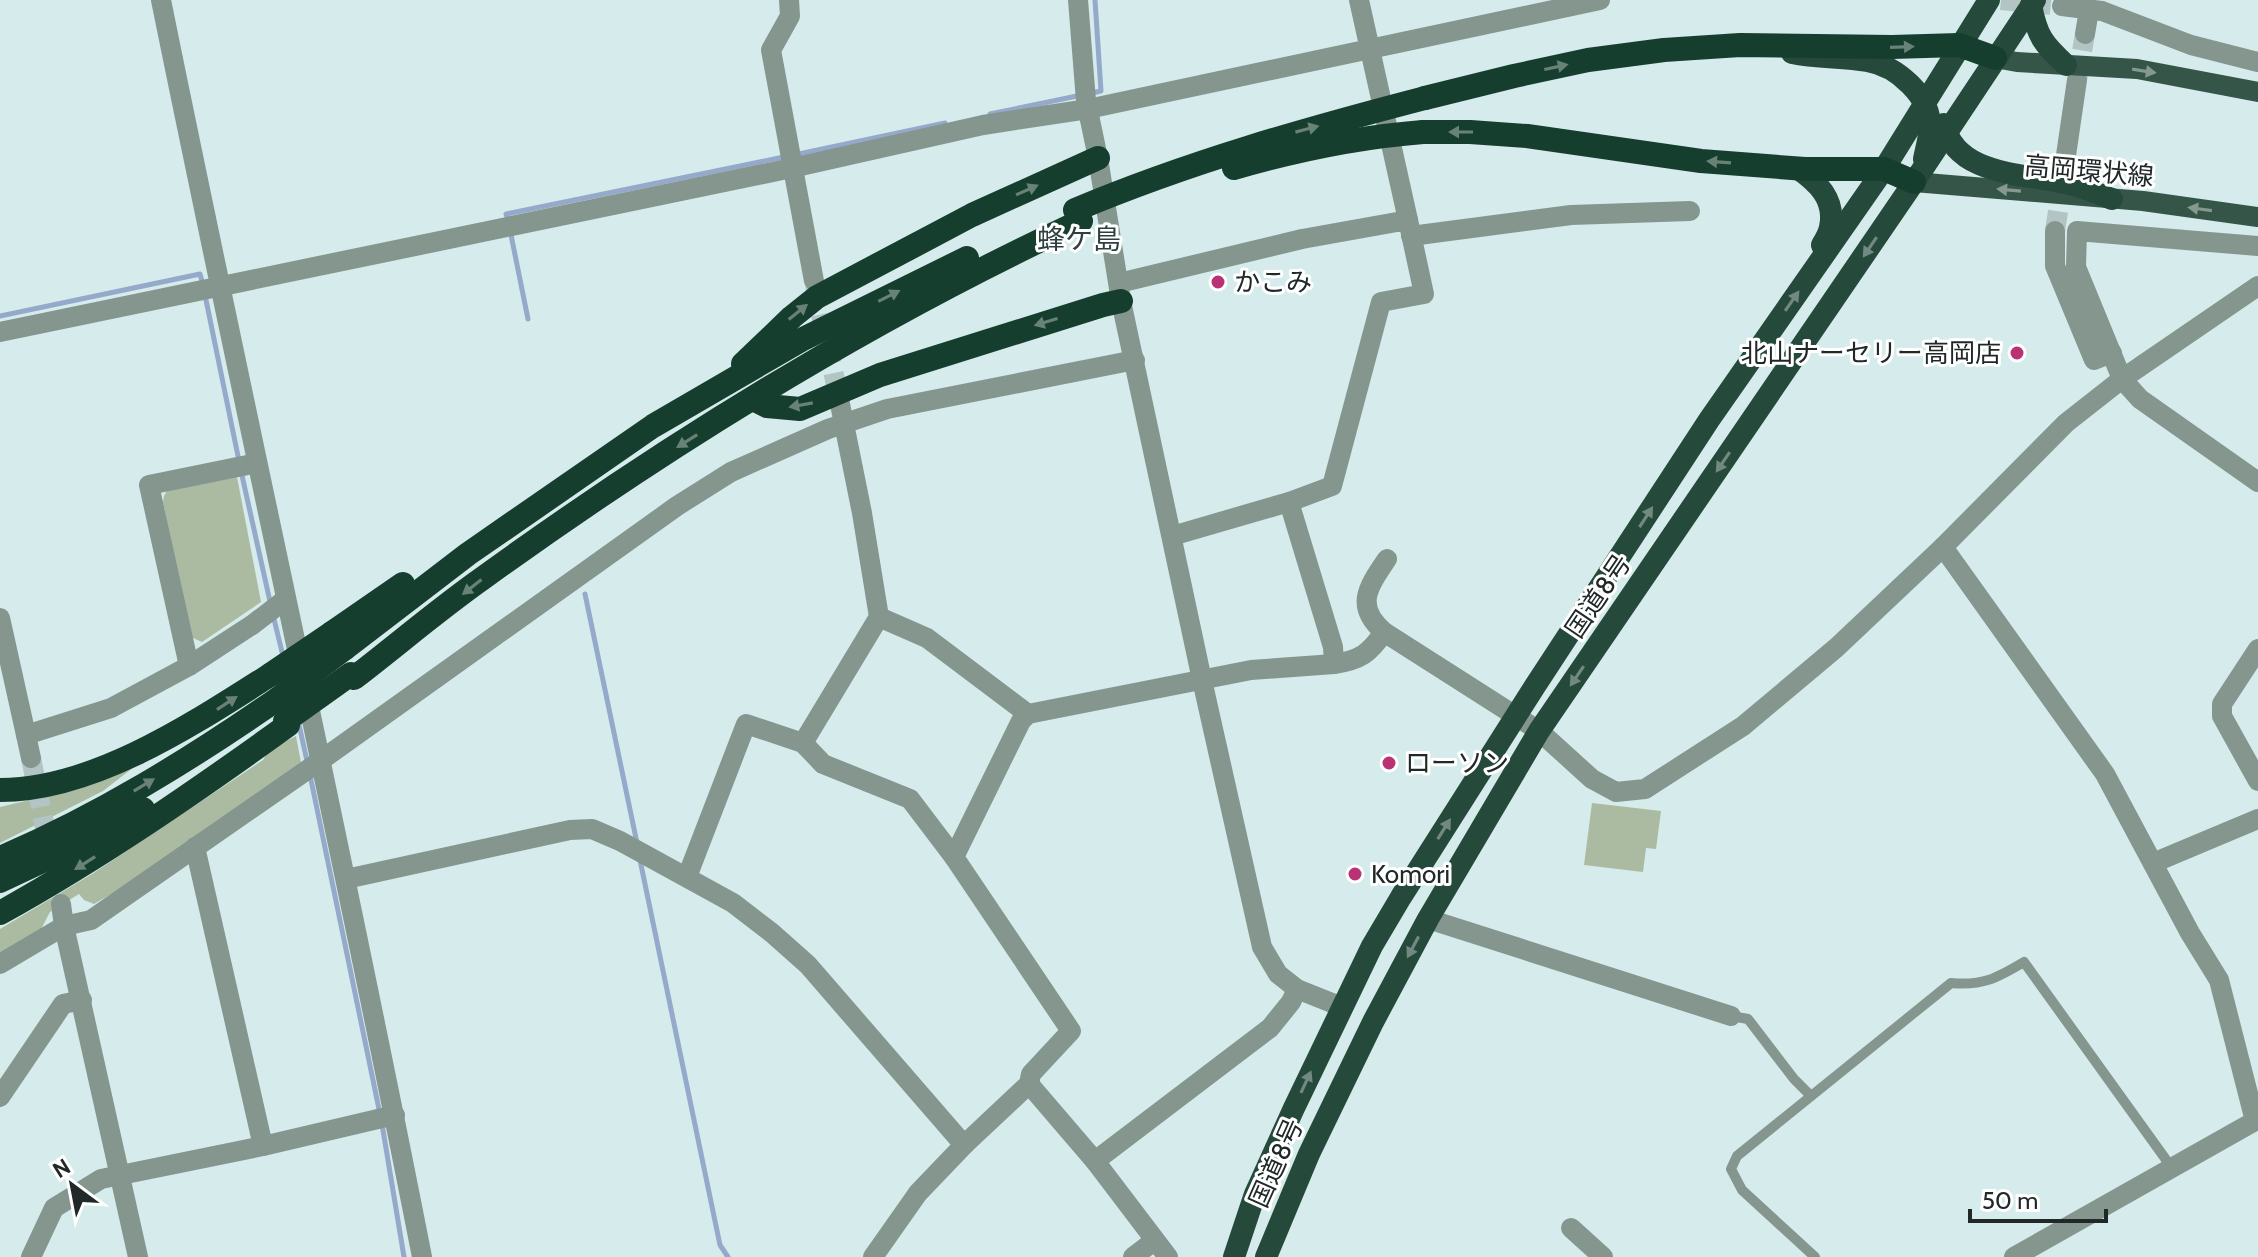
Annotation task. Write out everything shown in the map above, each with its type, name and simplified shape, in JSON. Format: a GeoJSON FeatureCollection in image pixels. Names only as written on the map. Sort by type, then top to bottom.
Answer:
{"type":"FeatureCollection","features":[{"type":"Feature","properties":{"kind":"highway","name":"国道8号"},"geometry":{"type":"LineString","coordinates":[[1234,1257],[1255,1194],[1372,946],[1709,420],[1884,169],[1989,0]]}},
{"type":"Feature","properties":{"kind":"highway","name":"国道8号"},"geometry":{"type":"LineString","coordinates":[[1266,1257],[1309,1154],[1373,1022],[1428,919],[1539,731],[2033,3]]}},
{"type":"Feature","properties":{"kind":"highway"},"geometry":{"type":"LineString","coordinates":[[2033,3],[2035,28],[2048,48],[2072,72]]}},
{"type":"Feature","properties":{"kind":"highway"},"geometry":{"type":"LineString","coordinates":[[0,790],[45,785],[83,774],[167,738],[270,675],[338,641],[653,426],[801,340],[895,292],[1078,215],[1297,151],[1378,136],[1423,132],[1527,136],[1701,161],[1797,168],[1884,169],[1918,176],[1930,127],[1924,103],[1905,80],[1870,61],[1821,58],[1740,45]]}},
{"type":"Feature","properties":{"kind":"highway"},"geometry":{"type":"LineString","coordinates":[[0,881],[137,813],[236,753],[284,715],[353,676],[481,579],[585,506],[753,399],[878,324],[1125,189],[1286,135],[1425,98],[1588,60],[1664,50],[1740,45],[1892,47],[1955,51],[1995,58]]}},
{"type":"Feature","properties":{"kind":"highway"},"geometry":{"type":"LineString","coordinates":[[1955,51],[1939,104],[1946,133],[1956,148],[1981,166],[2067,183],[2112,199]]}},
{"type":"Feature","properties":{"kind":"highway"},"geometry":{"type":"LineString","coordinates":[[698,400],[731,376],[817,297],[972,215],[1098,158]]}},
{"type":"Feature","properties":{"kind":"highway"},"geometry":{"type":"LineString","coordinates":[[1797,168],[1817,182],[1828,201],[1831,226],[1809,276]]}},
{"type":"Feature","properties":{"kind":"highway"},"geometry":{"type":"LineString","coordinates":[[753,399],[767,406],[800,409],[880,375],[1103,305],[1120,292]]}},
{"type":"Feature","properties":{"kind":"highway"},"geometry":{"type":"LineString","coordinates":[[0,913],[146,825],[284,715],[338,641]]}},
{"type":"Feature","properties":{"kind":"highway"},"geometry":{"type":"LineString","coordinates":[[0,858],[131,792],[232,731],[284,715]]}},
{"type":"Feature","properties":{"kind":"main road"},"geometry":{"type":"LineString","coordinates":[[1995,58],[2072,72],[2137,69],[2258,92]]}},
{"type":"Feature","properties":{"kind":"main road","name":"高岡環状線"},"geometry":{"type":"LineString","coordinates":[[1918,176],[2258,217]]}},
{"type":"Feature","properties":{"kind":"street"},"geometry":{"type":"LineString","coordinates":[[161,0],[218,285],[346,879],[422,1257]]}},
{"type":"Feature","properties":{"kind":"street"},"geometry":{"type":"LineString","coordinates":[[789,0],[790,16],[771,50],[814,281]]}},
{"type":"Feature","properties":{"kind":"street"},"geometry":{"type":"LineString","coordinates":[[1078,0],[1086,98],[1120,292],[1262,947],[1278,974],[1297,989],[1342,1007]]}},
{"type":"Feature","properties":{"kind":"street"},"geometry":{"type":"LineString","coordinates":[[1172,536],[1289,502],[1332,486],[1381,302],[1424,294],[1359,0]]}},
{"type":"Feature","properties":{"kind":"street"},"geometry":{"type":"LineString","coordinates":[[0,332],[499,229],[791,158],[983,125],[1086,98],[1369,50],[1600,0]]}},
{"type":"Feature","properties":{"kind":"street"},"geometry":{"type":"LineString","coordinates":[[2062,6],[2102,11],[2191,45],[2258,62]]}},
{"type":"Feature","properties":{"kind":"street"},"geometry":{"type":"LineString","coordinates":[[2085,34],[2089,10]]}},
{"type":"Feature","properties":{"kind":"street"},"geometry":{"type":"LineString","coordinates":[[2064,169],[2072,72]]}},
{"type":"Feature","properties":{"kind":"street"},"geometry":{"type":"LineString","coordinates":[[1120,292],[1302,239],[1571,215],[1690,211]]}},
{"type":"Feature","properties":{"kind":"street"},"geometry":{"type":"LineString","coordinates":[[2055,231],[2055,266],[2094,360],[2112,353]]}},
{"type":"Feature","properties":{"kind":"street"},"geometry":{"type":"LineString","coordinates":[[2258,246],[2077,231],[2076,267],[2122,379],[2140,399],[2258,482]]}},
{"type":"Feature","properties":{"kind":"street"},"geometry":{"type":"LineString","coordinates":[[1387,559],[1373,580],[1365,603],[1371,621],[1539,731],[1592,779],[1616,792],[1645,789],[1743,726],[1836,648],[1943,547],[2066,423],[2122,379],[2258,286]]}},
{"type":"Feature","properties":{"kind":"street"},"geometry":{"type":"LineString","coordinates":[[0,964],[64,926],[91,920],[677,506],[731,472],[842,414],[887,409],[1135,360]]}},
{"type":"Feature","properties":{"kind":"street"},"geometry":{"type":"LineString","coordinates":[[803,743],[879,617],[842,414]]}},
{"type":"Feature","properties":{"kind":"street"},"geometry":{"type":"LineString","coordinates":[[189,666],[149,485],[257,463]]}},
{"type":"Feature","properties":{"kind":"street"},"geometry":{"type":"LineString","coordinates":[[1289,502],[1333,647],[1334,664]]}},
{"type":"Feature","properties":{"kind":"street"},"geometry":{"type":"LineString","coordinates":[[1943,547],[2105,774],[2190,933],[2219,980],[2256,1121],[2014,1257]]}},
{"type":"Feature","properties":{"kind":"street"},"geometry":{"type":"LineString","coordinates":[[26,735],[111,708],[189,666],[286,599]]}},
{"type":"Feature","properties":{"kind":"street"},"geometry":{"type":"LineString","coordinates":[[879,617],[927,638],[1028,714]]}},
{"type":"Feature","properties":{"kind":"street"},"geometry":{"type":"LineString","coordinates":[[0,618],[31,758]]}},
{"type":"Feature","properties":{"kind":"street"},"geometry":{"type":"LineString","coordinates":[[954,857],[1021,721],[1028,714],[1251,670],[1354,660],[1372,649],[1384,632]]}},
{"type":"Feature","properties":{"kind":"street"},"geometry":{"type":"LineString","coordinates":[[2258,649],[2222,704],[2222,716],[2258,781]]}},
{"type":"Feature","properties":{"kind":"street"},"geometry":{"type":"LineString","coordinates":[[687,877],[746,724],[803,743],[823,764],[910,799],[954,857],[1071,1031],[1031,1074],[1029,1084],[918,1193],[873,1257]]}},
{"type":"Feature","properties":{"kind":"street"},"geometry":{"type":"LineString","coordinates":[[2153,863],[2258,819]]}},
{"type":"Feature","properties":{"kind":"street"},"geometry":{"type":"LineString","coordinates":[[346,879],[570,830],[592,829],[620,841],[733,903],[772,933],[808,965],[964,1145]]}},
{"type":"Feature","properties":{"kind":"street"},"geometry":{"type":"LineString","coordinates":[[195,847],[263,1146]]}},
{"type":"Feature","properties":{"kind":"street"},"geometry":{"type":"LineString","coordinates":[[61,904],[138,1257]]}},
{"type":"Feature","properties":{"kind":"street"},"geometry":{"type":"LineString","coordinates":[[1428,919],[1731,1016]]}},
{"type":"Feature","properties":{"kind":"street"},"geometry":{"type":"LineString","coordinates":[[1095,1161],[1270,1028],[1291,1002],[1297,989]]}},
{"type":"Feature","properties":{"kind":"street"},"geometry":{"type":"LineString","coordinates":[[0,1097],[63,1004],[82,1000]]}},
{"type":"Feature","properties":{"kind":"street"},"geometry":{"type":"LineString","coordinates":[[1029,1084],[1095,1161],[1168,1257]]}},
{"type":"Feature","properties":{"kind":"street"},"geometry":{"type":"LineString","coordinates":[[31,1257],[54,1208],[101,1179],[395,1115]]}},
{"type":"Feature","properties":{"kind":"street"},"geometry":{"type":"LineString","coordinates":[[1571,1228],[1603,1257]]}},
{"type":"Feature","properties":{"kind":"street"},"geometry":{"type":"LineString","coordinates":[[1133,1257],[1154,1241]]}},
{"type":"Feature","properties":{"kind":"lane"},"geometry":{"type":"LineString","coordinates":[[1815,1257],[1742,1190],[1731,1169],[1737,1156],[1951,983],[1972,985],[2001,976],[2024,962],[2172,1168]]}},
{"type":"Feature","properties":{"kind":"lane"},"geometry":{"type":"LineString","coordinates":[[1731,1016],[1748,1019],[1811,1096]]}},
{"type":"Feature","properties":{"kind":"green space"},"geometry":{"type":"Polygon","coordinates":[[[237,477],[261,602],[202,642],[191,637],[164,496],[168,489],[237,477]]]}},
{"type":"Feature","properties":{"kind":"green space"},"geometry":{"type":"Polygon","coordinates":[[[296,736],[302,768],[94,904],[79,894],[50,912],[40,931],[0,954],[0,929],[92,874],[263,760],[269,750],[296,736]]]}},
{"type":"Feature","properties":{"kind":"green space"},"geometry":{"type":"Polygon","coordinates":[[[134,767],[103,791],[0,843],[0,807],[88,786],[134,767]]]}},
{"type":"Feature","properties":{"kind":"green space"},"geometry":{"type":"Polygon","coordinates":[[[1592,803],[1661,811],[1656,849],[1646,848],[1643,872],[1584,865],[1592,803]]]}},
{"type":"Feature","properties":{"kind":"waterway"},"geometry":{"type":"LineString","coordinates":[[1092,93],[1101,91],[1095,0]]}},
{"type":"Feature","properties":{"kind":"waterway"},"geometry":{"type":"LineString","coordinates":[[990,114],[1082,95]]}},
{"type":"Feature","properties":{"kind":"waterway"},"geometry":{"type":"LineString","coordinates":[[794,155],[945,123]]}},
{"type":"Feature","properties":{"kind":"waterway"},"geometry":{"type":"LineString","coordinates":[[508,220],[506,214],[784,157]]}},
{"type":"Feature","properties":{"kind":"waterway"},"geometry":{"type":"LineString","coordinates":[[510,230],[528,319]]}},
{"type":"Feature","properties":{"kind":"waterway"},"geometry":{"type":"LineString","coordinates":[[0,316],[200,274],[203,285]]}},
{"type":"Feature","properties":{"kind":"waterway"},"geometry":{"type":"LineString","coordinates":[[205,295],[239,461]]}},
{"type":"Feature","properties":{"kind":"waterway"},"geometry":{"type":"LineString","coordinates":[[241,471],[271,606]]}},
{"type":"Feature","properties":{"kind":"waterway"},"geometry":{"type":"LineString","coordinates":[[585,594],[637,843]]}},
{"type":"Feature","properties":{"kind":"waterway"},"geometry":{"type":"LineString","coordinates":[[273,615],[283,656]]}},
{"type":"Feature","properties":{"kind":"waterway"},"geometry":{"type":"LineString","coordinates":[[298,720],[307,761]]}},
{"type":"Feature","properties":{"kind":"waterway"},"geometry":{"type":"LineString","coordinates":[[310,775],[380,1114]]}},
{"type":"Feature","properties":{"kind":"waterway"},"geometry":{"type":"LineString","coordinates":[[640,860],[720,1245],[728,1257]]}},
{"type":"Feature","properties":{"kind":"waterway"},"geometry":{"type":"LineString","coordinates":[[382,1124],[404,1257]]}},
{"type":"Feature","properties":{"kind":"tunnel"},"geometry":{"type":"LineString","coordinates":[[2001,0],[2062,6]]}},
{"type":"Feature","properties":{"kind":"tunnel"},"geometry":{"type":"LineString","coordinates":[[2077,80],[2085,34]]}},
{"type":"Feature","properties":{"kind":"tunnel"},"geometry":{"type":"LineString","coordinates":[[2055,231],[2063,179]]}},
{"type":"Feature","properties":{"kind":"tunnel"},"geometry":{"type":"LineString","coordinates":[[815,285],[840,404]]}},
{"type":"Feature","properties":{"kind":"tunnel"},"geometry":{"type":"LineString","coordinates":[[31,758],[49,848]]}},
{"type":"Feature","properties":{"kind":"place","name":"かこみ"},"geometry":{"type":"Point","coordinates":[1218,282]}},
{"type":"Feature","properties":{"kind":"place","name":"北山ナーセリー高岡店"},"geometry":{"type":"Point","coordinates":[2017,353]}},
{"type":"Feature","properties":{"kind":"place","name":"ローソン"},"geometry":{"type":"Point","coordinates":[1389,763]}},
{"type":"Feature","properties":{"kind":"place","name":"Komori"},"geometry":{"type":"Point","coordinates":[1355,874]}},
{"type":"Feature","properties":{"kind":"district","name":"蜂ケ島"},"geometry":{"type":"Point","coordinates":[1079,239]}}]}
